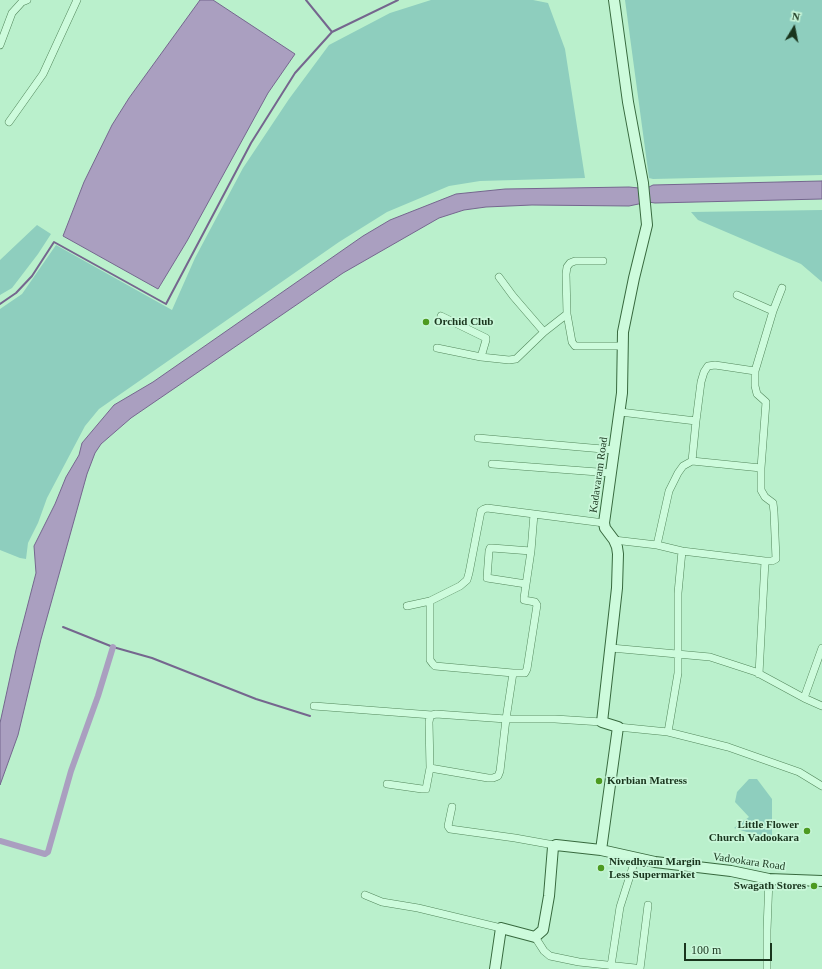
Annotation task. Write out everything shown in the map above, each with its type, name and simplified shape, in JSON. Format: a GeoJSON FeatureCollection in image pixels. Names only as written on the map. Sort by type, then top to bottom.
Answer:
{"type":"FeatureCollection","features":[{"type":"Feature","properties":{"kind":"main road","name":"Kadavaram Road"},"geometry":{"type":"LineString","coordinates":[[602,722],[618,574],[617,547],[604,524],[622,393],[624,332],[634,278],[647,225],[643,183],[628,102],[614,0]]}},
{"type":"Feature","properties":{"kind":"main road"},"geometry":{"type":"LineString","coordinates":[[601,850],[618,727],[602,722]]}},
{"type":"Feature","properties":{"kind":"main road"},"geometry":{"type":"LineString","coordinates":[[495,969],[501,928],[535,937],[543,930],[550,896],[554,845]]}},
{"type":"Feature","properties":{"kind":"main road","name":"Vadookara Road"},"geometry":{"type":"LineString","coordinates":[[554,845],[601,850],[655,862],[732,871],[769,879],[822,881]]}},
{"type":"Feature","properties":{"kind":"street"},"geometry":{"type":"LineString","coordinates":[[0,45],[12,13],[22,2],[27,0]]}},
{"type":"Feature","properties":{"kind":"street"},"geometry":{"type":"LineString","coordinates":[[8,122],[43,74],[77,0]]}},
{"type":"Feature","properties":{"kind":"street"},"geometry":{"type":"LineString","coordinates":[[603,261],[575,261],[570,263],[567,267],[567,314],[572,342],[575,346],[623,346]]}},
{"type":"Feature","properties":{"kind":"street"},"geometry":{"type":"LineString","coordinates":[[499,277],[544,332]]}},
{"type":"Feature","properties":{"kind":"street"},"geometry":{"type":"LineString","coordinates":[[614,540],[657,545],[682,551],[765,561],[772,561],[776,559],[773,503],[765,497],[761,490],[761,468],[766,402],[757,394],[755,386],[755,371],[773,311],[782,288]]}},
{"type":"Feature","properties":{"kind":"street"},"geometry":{"type":"LineString","coordinates":[[737,295],[773,311]]}},
{"type":"Feature","properties":{"kind":"street"},"geometry":{"type":"LineString","coordinates":[[437,348],[481,357],[509,360],[516,359],[544,332],[567,314]]}},
{"type":"Feature","properties":{"kind":"street"},"geometry":{"type":"LineString","coordinates":[[441,316],[486,338],[481,357]]}},
{"type":"Feature","properties":{"kind":"street"},"geometry":{"type":"LineString","coordinates":[[692,461],[701,382],[704,372],[708,366],[715,365],[755,371]]}},
{"type":"Feature","properties":{"kind":"street"},"geometry":{"type":"LineString","coordinates":[[620,412],[696,421]]}},
{"type":"Feature","properties":{"kind":"street"},"geometry":{"type":"LineString","coordinates":[[478,438],[614,450]]}},
{"type":"Feature","properties":{"kind":"street"},"geometry":{"type":"LineString","coordinates":[[657,545],[669,491],[683,466],[692,461],[761,468]]}},
{"type":"Feature","properties":{"kind":"street"},"geometry":{"type":"LineString","coordinates":[[492,464],[611,474]]}},
{"type":"Feature","properties":{"kind":"street"},"geometry":{"type":"LineString","coordinates":[[407,606],[430,601],[460,586],[467,580],[482,512],[484,509],[487,508],[604,524]]}},
{"type":"Feature","properties":{"kind":"street"},"geometry":{"type":"LineString","coordinates":[[430,601],[430,660],[432,664],[435,666],[513,673],[523,673],[526,671],[537,605],[535,602],[524,600],[531,551],[534,514]]}},
{"type":"Feature","properties":{"kind":"street"},"geometry":{"type":"LineString","coordinates":[[526,584],[487,578],[489,551],[490,548],[492,548],[531,551]]}},
{"type":"Feature","properties":{"kind":"street"},"geometry":{"type":"LineString","coordinates":[[668,732],[678,674],[678,593],[682,551]]}},
{"type":"Feature","properties":{"kind":"street"},"geometry":{"type":"LineString","coordinates":[[760,674],[765,561]]}},
{"type":"Feature","properties":{"kind":"street"},"geometry":{"type":"LineString","coordinates":[[611,648],[710,657],[760,674],[822,706]]}},
{"type":"Feature","properties":{"kind":"street"},"geometry":{"type":"LineString","coordinates":[[804,698],[822,648]]}},
{"type":"Feature","properties":{"kind":"street"},"geometry":{"type":"LineString","coordinates":[[430,768],[488,778],[498,776],[500,771],[513,673]]}},
{"type":"Feature","properties":{"kind":"street"},"geometry":{"type":"LineString","coordinates":[[314,706],[432,715],[602,722]]}},
{"type":"Feature","properties":{"kind":"street"},"geometry":{"type":"LineString","coordinates":[[387,784],[425,790],[427,787],[430,768],[429,722],[432,715]]}},
{"type":"Feature","properties":{"kind":"street"},"geometry":{"type":"LineString","coordinates":[[618,727],[668,732],[728,747],[799,772],[822,786]]}},
{"type":"Feature","properties":{"kind":"street","name":"Vadookara Road"},"geometry":{"type":"LineString","coordinates":[[452,807],[448,826],[450,829],[554,845]]}},
{"type":"Feature","properties":{"kind":"street"},"geometry":{"type":"LineString","coordinates":[[612,966],[620,906],[636,858]]}},
{"type":"Feature","properties":{"kind":"street"},"geometry":{"type":"LineString","coordinates":[[767,969],[769,879]]}},
{"type":"Feature","properties":{"kind":"street"},"geometry":{"type":"LineString","coordinates":[[364,895],[382,902],[418,908],[501,928]]}},
{"type":"Feature","properties":{"kind":"street"},"geometry":{"type":"LineString","coordinates":[[535,937],[544,951],[550,956],[579,962],[637,969],[648,905]]}},
{"type":"Feature","properties":{"kind":"shaded area"},"geometry":{"type":"Polygon","coordinates":[[[200,0],[213,0],[295,54],[268,93],[187,241],[158,289],[63,236],[84,182],[112,125],[129,98],[200,0]]]}},
{"type":"Feature","properties":{"kind":"shaded area"},"geometry":{"type":"Polygon","coordinates":[[[431,0],[533,0],[548,3],[565,49],[585,178],[480,181],[449,186],[387,212],[339,242],[99,409],[85,426],[47,498],[38,523],[28,543],[26,559],[0,550],[0,309],[22,294],[56,245],[172,310],[195,258],[243,168],[289,99],[329,45],[390,13],[431,0]]]}},
{"type":"Feature","properties":{"kind":"shaded area"},"geometry":{"type":"Polygon","coordinates":[[[625,0],[822,0],[822,175],[649,178],[625,0]]]}},
{"type":"Feature","properties":{"kind":"shaded area"},"geometry":{"type":"Polygon","coordinates":[[[822,181],[822,199],[648,202],[629,206],[532,205],[486,207],[464,210],[439,218],[343,273],[131,418],[101,444],[95,453],[87,474],[41,639],[18,735],[0,785],[0,723],[16,650],[36,573],[34,546],[55,504],[66,477],[79,455],[82,443],[114,405],[153,382],[363,236],[390,220],[456,194],[505,189],[647,188],[653,185],[822,181]]]}},
{"type":"Feature","properties":{"kind":"shaded area"},"geometry":{"type":"Polygon","coordinates":[[[822,210],[822,282],[801,264],[698,220],[691,212],[822,210]]]}},
{"type":"Feature","properties":{"kind":"shaded area"},"geometry":{"type":"Polygon","coordinates":[[[37,225],[51,234],[12,288],[0,295],[0,260],[37,225]]]}},
{"type":"Feature","properties":{"kind":"shaded area"},"geometry":{"type":"Polygon","coordinates":[[[749,779],[757,779],[772,799],[772,840],[734,828],[749,817],[735,802],[737,792],[749,779]]]}},
{"type":"Feature","properties":{"kind":"waterway"},"geometry":{"type":"LineString","coordinates":[[306,0],[332,32]]}},
{"type":"Feature","properties":{"kind":"waterway"},"geometry":{"type":"LineString","coordinates":[[0,304],[16,293],[32,276],[54,242],[166,304],[251,143],[295,73],[332,32],[398,0]]}},
{"type":"Feature","properties":{"kind":"waterway"},"geometry":{"type":"LineString","coordinates":[[63,627],[113,647],[152,658],[256,699],[310,716]]}},
{"type":"Feature","properties":{"kind":"waterway"},"geometry":{"type":"LineString","coordinates":[[0,841],[45,854],[48,852],[71,771],[98,696],[113,647]]}},
{"type":"Feature","properties":{"kind":"place","name":"Orchid Club"},"geometry":{"type":"Point","coordinates":[426,322]}},
{"type":"Feature","properties":{"kind":"place","name":"Korbian Matress"},"geometry":{"type":"Point","coordinates":[599,781]}},
{"type":"Feature","properties":{"kind":"place","name":"Little Flower Church Vadookara"},"geometry":{"type":"Point","coordinates":[807,831]}},
{"type":"Feature","properties":{"kind":"place","name":"Nivedhyam Margin Less Supermarket"},"geometry":{"type":"Point","coordinates":[601,868]}},
{"type":"Feature","properties":{"kind":"place","name":"Swagath Stores"},"geometry":{"type":"Point","coordinates":[814,886]}}]}
